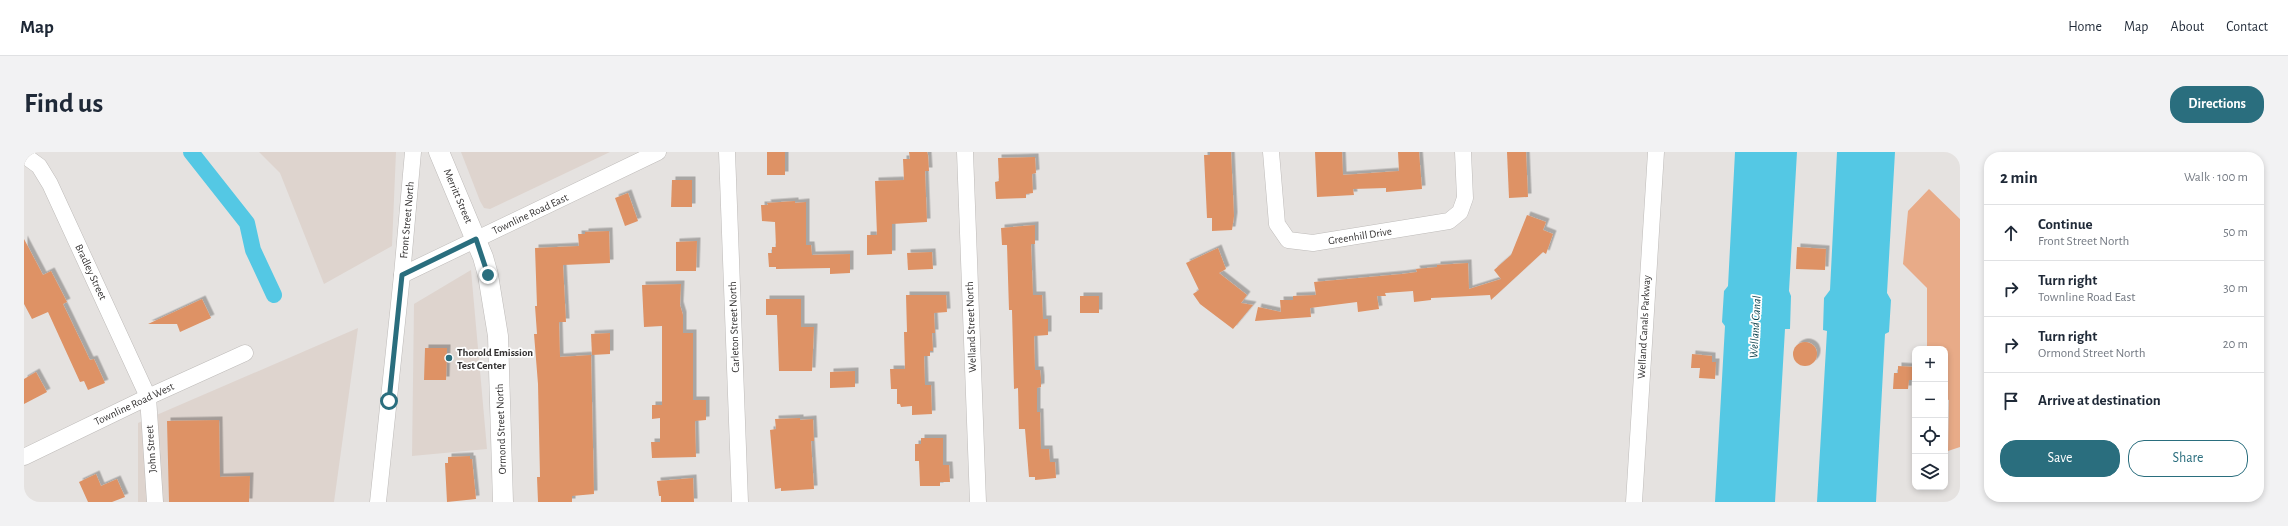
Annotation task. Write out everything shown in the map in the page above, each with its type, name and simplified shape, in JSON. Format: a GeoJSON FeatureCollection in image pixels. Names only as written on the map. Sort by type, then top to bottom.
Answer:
{"type":"FeatureCollection","features":[{"type":"Feature","properties":{"kind":"main road","name":"Merritt Street"},"geometry":{"type":"LineString","coordinates":[[439,152],[476,239]]}},
{"type":"Feature","properties":{"kind":"main road","name":"Ormond Street North"},"geometry":{"type":"LineString","coordinates":[[476,239],[488,275],[498,336],[503,502]]}},
{"type":"Feature","properties":{"kind":"street","name":"Front Street North"},"geometry":{"type":"LineString","coordinates":[[378,502],[402,275],[413,152]]}},
{"type":"Feature","properties":{"kind":"street","name":"Townline Road East"},"geometry":{"type":"LineString","coordinates":[[402,275],[658,152]]}},
{"type":"Feature","properties":{"kind":"street","name":"Carleton Street North"},"geometry":{"type":"LineString","coordinates":[[727,152],[740,502]]}},
{"type":"Feature","properties":{"kind":"street","name":"Welland Street North"},"geometry":{"type":"LineString","coordinates":[[965,152],[978,502]]}},
{"type":"Feature","properties":{"kind":"street","name":"Greenhill Drive"},"geometry":{"type":"LineString","coordinates":[[1271,152],[1277,224],[1288,240],[1313,243],[1449,221],[1460,212],[1465,198],[1463,152]]}},
{"type":"Feature","properties":{"kind":"street","name":"Welland Canals Parkway"},"geometry":{"type":"LineString","coordinates":[[1634,502],[1656,152]]}},
{"type":"Feature","properties":{"kind":"street","name":"Bradley Street"},"geometry":{"type":"LineString","coordinates":[[24,154],[38,166],[50,184],[148,397]]}},
{"type":"Feature","properties":{"kind":"street","name":"Townline Road West"},"geometry":{"type":"LineString","coordinates":[[24,458],[148,397],[245,353]]}},
{"type":"Feature","properties":{"kind":"street","name":"John Street"},"geometry":{"type":"LineString","coordinates":[[148,397],[155,502]]}},
{"type":"Feature","properties":{"kind":"shaded area"},"geometry":{"type":"Polygon","coordinates":[[[259,152],[396,152],[392,246],[324,284],[280,173],[259,152]]]}},
{"type":"Feature","properties":{"kind":"shaded area"},"geometry":{"type":"Polygon","coordinates":[[[461,152],[610,152],[490,209],[484,208],[480,201],[461,152]]]}},
{"type":"Feature","properties":{"kind":"shaded area"},"geometry":{"type":"Polygon","coordinates":[[[1929,189],[1960,219],[1960,447],[1948,451],[1948,346],[1927,346],[1927,288],[1903,264],[1908,211],[1929,189]]]}},
{"type":"Feature","properties":{"kind":"shaded area"},"geometry":{"type":"Polygon","coordinates":[[[471,270],[487,449],[412,456],[414,304],[471,270]]]}},
{"type":"Feature","properties":{"kind":"shaded area"},"geometry":{"type":"Polygon","coordinates":[[[358,328],[334,502],[138,502],[138,423],[358,328]]]}},
{"type":"Feature","properties":{"kind":"water","name":"Welland Canal"},"geometry":{"type":"Polygon","coordinates":[[[1735,152],[1797,152],[1789,291],[1791,296],[1790,329],[1785,329],[1775,502],[1715,502],[1725,326],[1722,322],[1724,291],[1728,286],[1735,152]]]}},
{"type":"Feature","properties":{"kind":"water"},"geometry":{"type":"Polygon","coordinates":[[[1837,152],[1895,152],[1887,293],[1891,300],[1889,332],[1885,334],[1876,502],[1817,502],[1827,331],[1823,330],[1824,298],[1830,290],[1837,152]]]}},
{"type":"Feature","properties":{"kind":"building"},"geometry":{"type":"Polygon","coordinates":[[[767,152],[785,152],[785,175],[767,175],[767,152]]]}},
{"type":"Feature","properties":{"kind":"building"},"geometry":{"type":"Polygon","coordinates":[[[909,152],[927,152],[928,155],[929,171],[925,171],[927,222],[892,224],[892,254],[867,255],[867,235],[877,235],[875,181],[904,180],[903,159],[910,159],[909,152]]]}},
{"type":"Feature","properties":{"kind":"building"},"geometry":{"type":"Polygon","coordinates":[[[1210,152],[1231,152],[1234,216],[1232,230],[1212,231],[1212,218],[1207,218],[1204,155],[1210,155],[1210,152]]]}},
{"type":"Feature","properties":{"kind":"building"},"geometry":{"type":"Polygon","coordinates":[[[1315,152],[1342,152],[1343,175],[1399,171],[1398,152],[1419,152],[1422,189],[1386,192],[1386,188],[1353,189],[1354,195],[1317,197],[1315,152]]]}},
{"type":"Feature","properties":{"kind":"building"},"geometry":{"type":"Polygon","coordinates":[[[1507,152],[1526,152],[1528,197],[1509,198],[1507,152]]]}},
{"type":"Feature","properties":{"kind":"building"},"geometry":{"type":"Polygon","coordinates":[[[1035,157],[1036,173],[1032,174],[1033,193],[1026,194],[1026,198],[996,199],[995,182],[999,181],[998,158],[1035,157]]]}},
{"type":"Feature","properties":{"kind":"building"},"geometry":{"type":"Polygon","coordinates":[[[672,180],[692,180],[692,207],[671,207],[672,180]]]}},
{"type":"Feature","properties":{"kind":"building"},"geometry":{"type":"Polygon","coordinates":[[[628,193],[638,221],[625,226],[615,198],[628,193]]]}},
{"type":"Feature","properties":{"kind":"building"},"geometry":{"type":"Polygon","coordinates":[[[795,201],[795,203],[806,202],[806,245],[811,245],[812,255],[850,254],[850,273],[830,274],[830,268],[776,269],[776,267],[769,267],[768,253],[772,253],[772,247],[776,247],[775,222],[762,221],[761,205],[768,205],[767,203],[795,201]]]}},
{"type":"Feature","properties":{"kind":"building"},"geometry":{"type":"Polygon","coordinates":[[[1527,215],[1546,222],[1543,230],[1553,234],[1546,254],[1543,252],[1491,300],[1490,295],[1431,298],[1431,300],[1414,302],[1413,291],[1385,293],[1386,296],[1377,296],[1379,309],[1358,312],[1357,302],[1310,308],[1311,317],[1255,321],[1258,307],[1281,312],[1280,300],[1293,300],[1293,296],[1316,295],[1314,282],[1402,274],[1417,272],[1416,269],[1437,267],[1437,265],[1468,263],[1469,289],[1501,279],[1494,270],[1511,255],[1527,215]]]}},
{"type":"Feature","properties":{"kind":"building"},"geometry":{"type":"Polygon","coordinates":[[[1035,225],[1035,244],[1031,244],[1033,295],[1042,295],[1043,319],[1048,319],[1048,335],[1034,336],[1035,370],[1040,370],[1041,379],[1041,387],[1037,388],[1037,412],[1040,412],[1041,449],[1049,449],[1050,462],[1055,462],[1056,478],[1035,480],[1035,477],[1029,477],[1025,429],[1019,429],[1018,388],[1014,389],[1012,310],[1009,310],[1007,245],[1002,245],[1001,228],[1035,225]]]}},
{"type":"Feature","properties":{"kind":"building"},"geometry":{"type":"Polygon","coordinates":[[[609,231],[610,263],[563,265],[566,322],[559,322],[560,357],[591,355],[594,494],[572,496],[572,502],[538,502],[537,477],[540,477],[538,384],[534,334],[537,334],[535,306],[537,306],[535,248],[579,246],[578,234],[585,234],[585,232],[609,231]]]}},
{"type":"Feature","properties":{"kind":"building"},"geometry":{"type":"Polygon","coordinates":[[[24,239],[43,275],[51,271],[67,302],[63,304],[90,360],[94,359],[105,383],[88,390],[84,381],[80,382],[48,312],[32,319],[24,304],[24,239]]]}},
{"type":"Feature","properties":{"kind":"building"},"geometry":{"type":"Polygon","coordinates":[[[697,241],[696,271],[676,271],[676,242],[697,241]]]}},
{"type":"Feature","properties":{"kind":"building"},"geometry":{"type":"Polygon","coordinates":[[[1797,247],[1826,249],[1825,270],[1796,269],[1797,247]]]}},
{"type":"Feature","properties":{"kind":"building"},"geometry":{"type":"Polygon","coordinates":[[[1218,248],[1226,269],[1219,273],[1247,295],[1241,303],[1253,305],[1233,329],[1200,304],[1193,294],[1199,290],[1186,263],[1218,248]]]}},
{"type":"Feature","properties":{"kind":"building"},"geometry":{"type":"Polygon","coordinates":[[[932,252],[933,269],[908,270],[907,253],[932,252]]]}},
{"type":"Feature","properties":{"kind":"building"},"geometry":{"type":"Polygon","coordinates":[[[681,284],[680,305],[683,315],[683,333],[693,333],[693,400],[706,400],[706,420],[695,421],[696,457],[652,458],[651,442],[660,442],[660,418],[652,419],[652,405],[662,405],[662,326],[644,327],[642,285],[681,284]]]}},
{"type":"Feature","properties":{"kind":"building"},"geometry":{"type":"Polygon","coordinates":[[[906,295],[946,295],[947,312],[934,313],[935,333],[932,333],[933,351],[930,351],[930,356],[924,356],[925,385],[931,385],[932,414],[912,415],[912,406],[901,407],[900,404],[897,404],[897,389],[891,389],[890,369],[905,369],[904,332],[907,332],[906,295]]]}},
{"type":"Feature","properties":{"kind":"building"},"geometry":{"type":"Polygon","coordinates":[[[1080,296],[1099,296],[1099,313],[1080,313],[1080,296]]]}},
{"type":"Feature","properties":{"kind":"building"},"geometry":{"type":"Polygon","coordinates":[[[202,299],[211,318],[180,332],[177,324],[148,324],[202,299]]]}},
{"type":"Feature","properties":{"kind":"building"},"geometry":{"type":"Polygon","coordinates":[[[766,299],[801,299],[801,327],[814,327],[812,371],[779,371],[777,315],[766,315],[766,299]]]}},
{"type":"Feature","properties":{"kind":"building"},"geometry":{"type":"Polygon","coordinates":[[[610,333],[610,354],[592,355],[591,334],[610,333]]]}},
{"type":"Feature","properties":{"kind":"building"},"geometry":{"type":"Polygon","coordinates":[[[1805,342],[1810,343],[1816,349],[1816,359],[1810,365],[1805,366],[1800,365],[1794,359],[1793,354],[1794,349],[1800,343],[1805,342]]]}},
{"type":"Feature","properties":{"kind":"building"},"geometry":{"type":"Polygon","coordinates":[[[425,348],[447,348],[446,380],[424,380],[425,348]]]}},
{"type":"Feature","properties":{"kind":"building"},"geometry":{"type":"Polygon","coordinates":[[[1692,354],[1712,356],[1712,362],[1716,362],[1715,379],[1699,378],[1700,368],[1691,368],[1692,354]]]}},
{"type":"Feature","properties":{"kind":"building"},"geometry":{"type":"Polygon","coordinates":[[[1898,366],[1912,367],[1912,380],[1909,380],[1908,389],[1893,389],[1894,373],[1898,373],[1898,366]]]}},
{"type":"Feature","properties":{"kind":"building"},"geometry":{"type":"Polygon","coordinates":[[[855,371],[855,387],[830,388],[830,372],[855,371]]]}},
{"type":"Feature","properties":{"kind":"building"},"geometry":{"type":"Polygon","coordinates":[[[36,372],[47,392],[24,404],[24,379],[36,372]]]}},
{"type":"Feature","properties":{"kind":"building"},"geometry":{"type":"Polygon","coordinates":[[[800,418],[800,420],[813,419],[814,441],[811,441],[814,489],[781,491],[781,488],[775,489],[770,430],[776,429],[775,419],[800,418]]]}},
{"type":"Feature","properties":{"kind":"building"},"geometry":{"type":"Polygon","coordinates":[[[219,420],[220,477],[250,476],[249,502],[169,502],[167,421],[219,420]]]}},
{"type":"Feature","properties":{"kind":"building"},"geometry":{"type":"Polygon","coordinates":[[[921,438],[943,438],[943,465],[949,465],[950,482],[940,482],[940,486],[920,486],[919,461],[915,461],[915,444],[921,444],[921,438]]]}},
{"type":"Feature","properties":{"kind":"building"},"geometry":{"type":"Polygon","coordinates":[[[470,456],[470,459],[472,459],[476,499],[447,502],[445,463],[448,463],[448,457],[470,456]]]}},
{"type":"Feature","properties":{"kind":"building"},"geometry":{"type":"Polygon","coordinates":[[[96,474],[101,486],[117,479],[125,497],[112,502],[88,502],[79,482],[96,474]]]}},
{"type":"Feature","properties":{"kind":"building"},"geometry":{"type":"Polygon","coordinates":[[[693,478],[694,502],[661,502],[657,481],[693,478]]]}},
{"type":"Feature","properties":{"kind":"waterway"},"geometry":{"type":"LineString","coordinates":[[191,152],[247,223],[253,250],[274,295]]}},
{"type":"Feature","properties":{"kind":"place","name":"Thorold Emission Test Center"},"geometry":{"type":"Point","coordinates":[449,358]}},
{"type":"Feature","properties":{"kind":"route"},"geometry":{"type":"LineString","coordinates":[[389,401],[402,275],[476,239],[488,275]]}}]}
